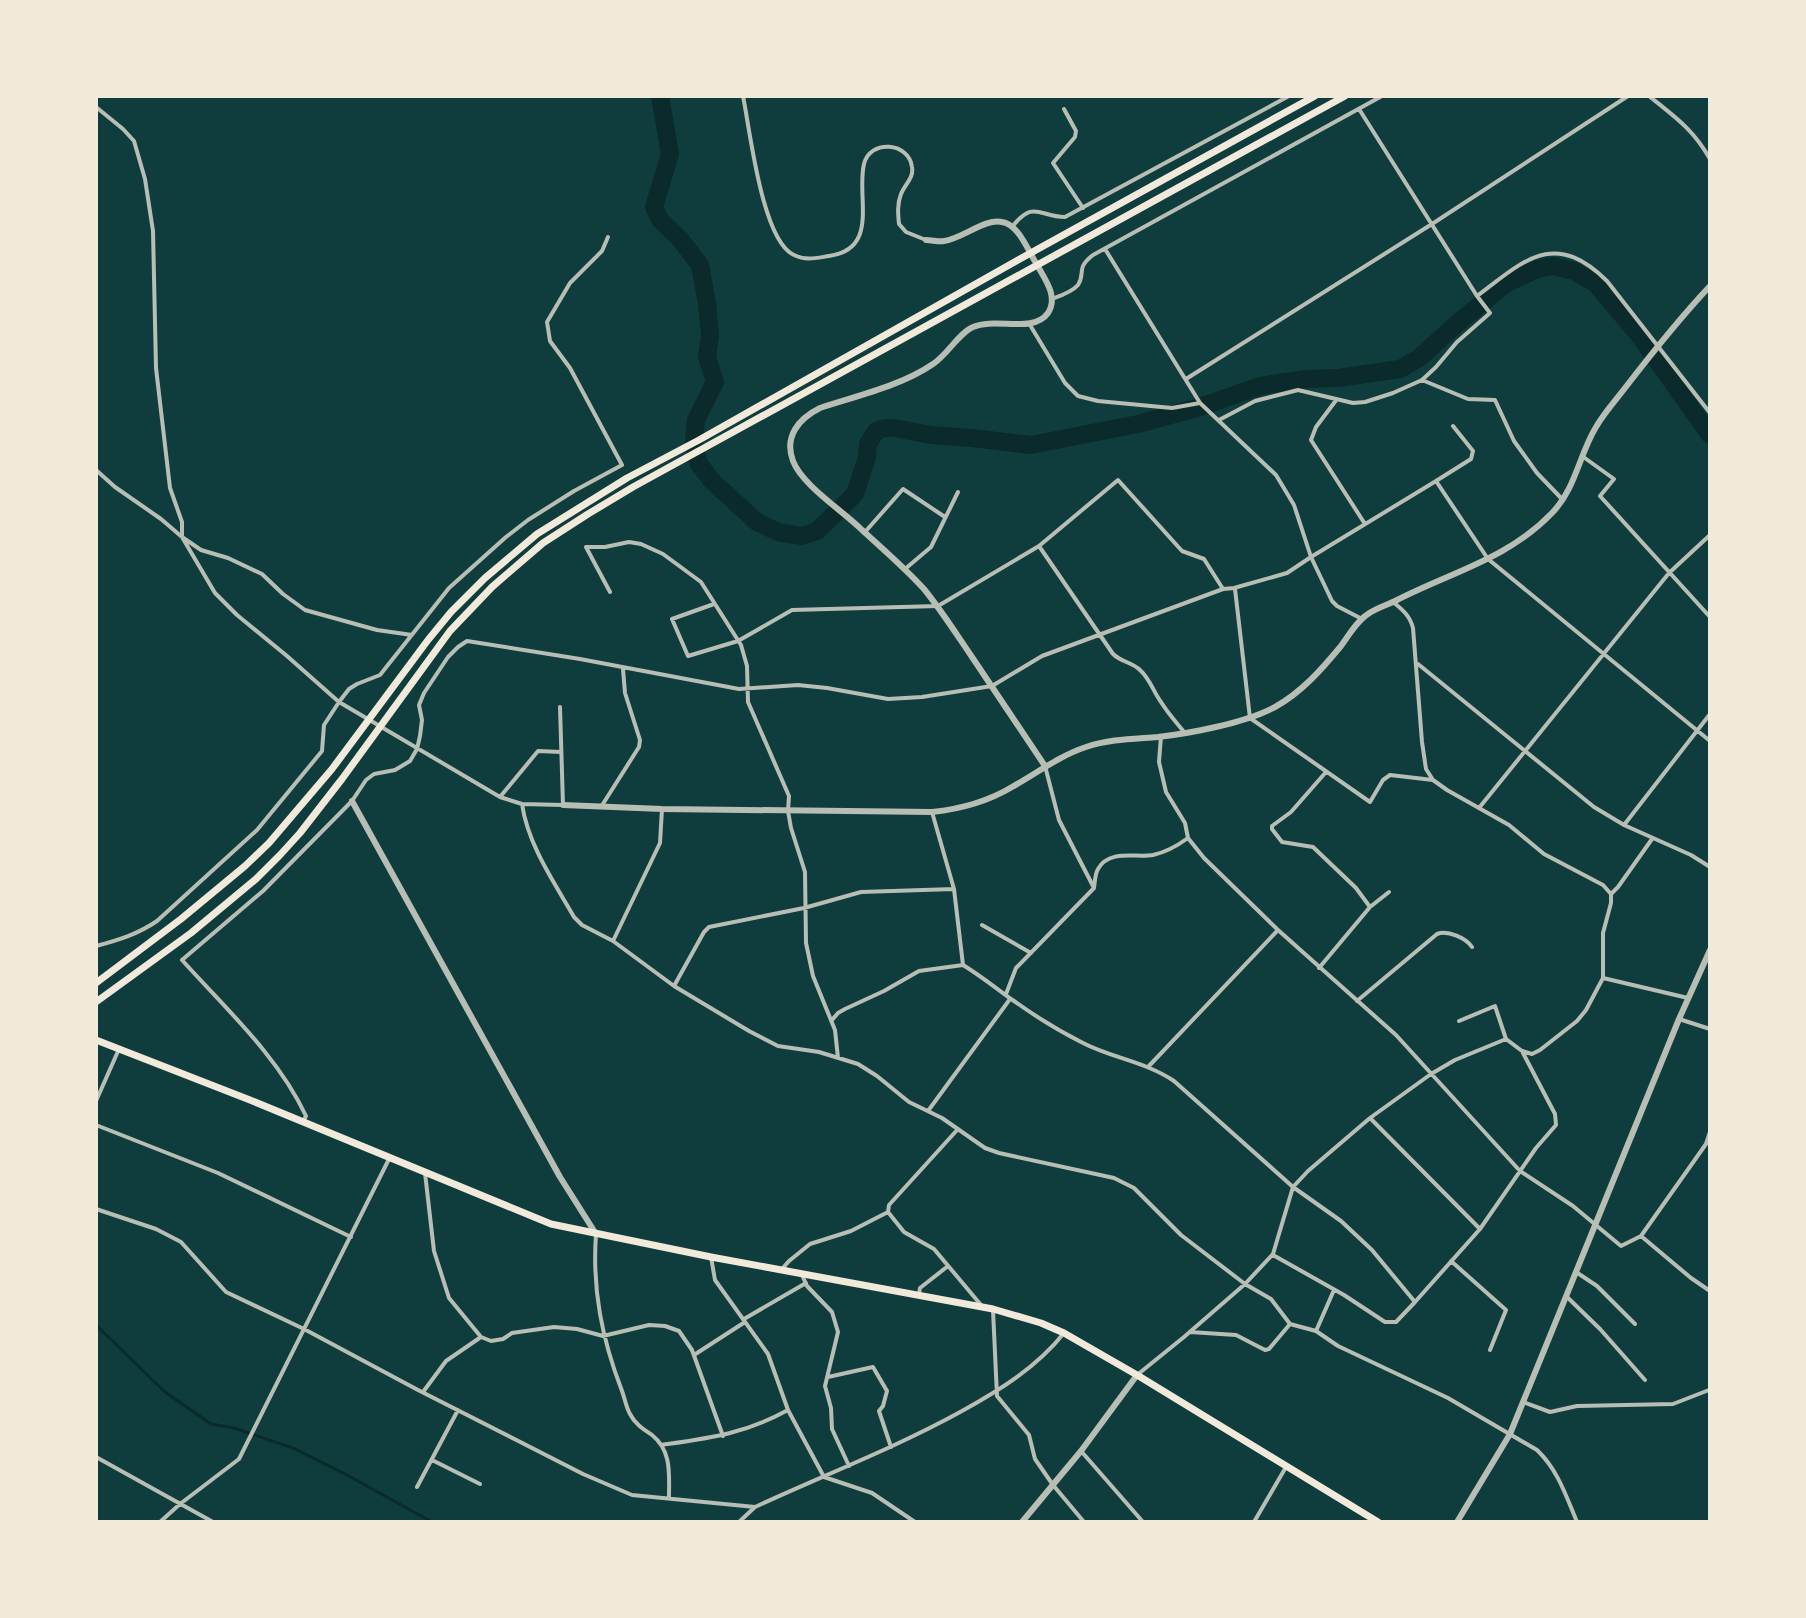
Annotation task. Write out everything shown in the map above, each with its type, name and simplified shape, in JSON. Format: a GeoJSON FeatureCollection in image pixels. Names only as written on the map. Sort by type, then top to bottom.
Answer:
{"type":"FeatureCollection","features":[{"type":"Feature","properties":{"kind":"main road"},"geometry":{"type":"LineString","coordinates":[[96,982],[181,919],[269,843],[332,769],[451,612],[537,534],[627,478],[1315,96]]}},
{"type":"Feature","properties":{"kind":"main road"},"geometry":{"type":"LineString","coordinates":[[96,1002],[191,933],[256,879],[300,833],[450,631],[492,587],[543,543],[633,487],[1345,96]]}},
{"type":"Feature","properties":{"kind":"main road"},"geometry":{"type":"LineString","coordinates":[[96,1040],[551,1224],[983,1307],[1026,1318],[1064,1333],[1137,1375],[1378,1522]]}},
{"type":"Feature","properties":{"kind":"street"},"geometry":{"type":"LineString","coordinates":[[743,96],[769,222],[779,244],[790,254],[805,260],[841,254],[853,244],[863,231],[864,164],[869,154],[885,145],[899,150],[912,165],[911,178],[898,204],[899,224],[906,232],[926,240],[945,241],[995,221],[1001,222],[1012,227],[1052,295],[1050,310],[1030,325],[997,322],[973,327],[965,331],[937,363],[914,376],[807,414],[796,425],[790,439],[791,457],[805,481],[905,569],[938,606],[1045,766],[1059,820],[1094,888]]}},
{"type":"Feature","properties":{"kind":"street"},"geometry":{"type":"LineString","coordinates":[[1012,227],[1032,211],[1065,217],[1289,96]]}},
{"type":"Feature","properties":{"kind":"street"},"geometry":{"type":"LineString","coordinates":[[1052,299],[1069,292],[1078,284],[1083,263],[1105,249],[1382,96]]}},
{"type":"Feature","properties":{"kind":"street"},"geometry":{"type":"LineString","coordinates":[[1186,379],[1628,96]]}},
{"type":"Feature","properties":{"kind":"street"},"geometry":{"type":"LineString","coordinates":[[1649,96],[1685,124],[1710,159]]}},
{"type":"Feature","properties":{"kind":"street"},"geometry":{"type":"LineString","coordinates":[[96,107],[134,141],[145,179],[153,231],[156,368],[170,488],[182,522],[182,537],[215,593],[339,702],[500,797],[522,804],[932,812],[976,804],[1011,788],[1064,756],[1114,740],[1161,736],[1234,723],[1274,708],[1325,666],[1362,619],[1418,588],[1510,548],[1549,516],[1563,500],[1577,474],[1596,426],[1656,346],[1710,286]]}},
{"type":"Feature","properties":{"kind":"street"},"geometry":{"type":"LineString","coordinates":[[1064,109],[1076,131],[1075,137],[1053,163],[1083,208]]}},
{"type":"Feature","properties":{"kind":"street"},"geometry":{"type":"LineString","coordinates":[[1218,419],[1255,401],[1298,390],[1353,403],[1407,388],[1422,380],[1457,342],[1490,313],[1359,109]]}},
{"type":"Feature","properties":{"kind":"street"},"geometry":{"type":"LineString","coordinates":[[96,946],[127,938],[157,921],[257,830],[322,751],[324,725],[349,689],[380,675],[449,588],[506,537],[547,507],[622,465],[547,332],[547,322],[570,283],[602,251],[608,237]]}},
{"type":"Feature","properties":{"kind":"street"},"geometry":{"type":"LineString","coordinates":[[1105,249],[1201,404],[1276,475],[1294,505],[1311,557],[1332,601],[1362,619]]}},
{"type":"Feature","properties":{"kind":"street"},"geometry":{"type":"LineString","coordinates":[[1478,297],[1523,262],[1552,252],[1569,256],[1598,272],[1607,281],[1710,413]]}},
{"type":"Feature","properties":{"kind":"street"},"geometry":{"type":"LineString","coordinates":[[1702,295],[1710,302]]}},
{"type":"Feature","properties":{"kind":"street"},"geometry":{"type":"LineString","coordinates":[[1030,325],[1065,383],[1078,396],[1098,401],[1172,408],[1201,404]]}},
{"type":"Feature","properties":{"kind":"street"},"geometry":{"type":"LineString","coordinates":[[1422,380],[1468,399],[1495,400],[1514,441],[1537,473],[1563,500]]}},
{"type":"Feature","properties":{"kind":"street"},"geometry":{"type":"LineString","coordinates":[[1337,399],[1316,427],[1311,440],[1365,524]]}},
{"type":"Feature","properties":{"kind":"street"},"geometry":{"type":"LineString","coordinates":[[304,1122],[306,1116],[296,1095],[261,1047],[182,960],[263,891],[352,801],[366,780],[410,761],[417,749],[421,727],[419,705],[448,657],[467,641],[747,689],[798,685],[888,699],[992,686],[1042,656],[1223,589],[1287,573],[1471,459],[1473,451],[1453,426]]}},
{"type":"Feature","properties":{"kind":"street"},"geometry":{"type":"LineString","coordinates":[[1582,456],[1614,479],[1600,496],[1710,617]]}},
{"type":"Feature","properties":{"kind":"street"},"geometry":{"type":"LineString","coordinates":[[96,470],[201,550],[228,558],[262,574],[305,610],[377,630],[412,635]]}},
{"type":"Feature","properties":{"kind":"street"},"geometry":{"type":"LineString","coordinates":[[714,604],[672,619],[688,656],[738,641],[792,610],[938,606],[1039,546],[1118,480],[1182,551],[1204,559],[1223,589]]}},
{"type":"Feature","properties":{"kind":"street"},"geometry":{"type":"LineString","coordinates":[[1436,481],[1488,559],[1710,741]]}},
{"type":"Feature","properties":{"kind":"street"},"geometry":{"type":"LineString","coordinates":[[865,532],[903,489],[945,517]]}},
{"type":"Feature","properties":{"kind":"street"},"geometry":{"type":"LineString","coordinates":[[905,569],[931,547],[958,492]]}},
{"type":"Feature","properties":{"kind":"street"},"geometry":{"type":"LineString","coordinates":[[1479,808],[1669,573],[1710,535]]}},
{"type":"Feature","properties":{"kind":"street"},"geometry":{"type":"LineString","coordinates":[[610,592],[586,547],[629,542],[641,544],[663,554],[701,582],[738,641],[747,666],[748,702],[789,796],[791,828],[805,872],[806,943],[813,976],[835,1030],[838,1058]]}},
{"type":"Feature","properties":{"kind":"street"},"geometry":{"type":"LineString","coordinates":[[1039,546],[1119,660],[1137,667],[1149,679],[1163,705],[1184,732]]}},
{"type":"Feature","properties":{"kind":"street"},"geometry":{"type":"LineString","coordinates":[[1234,588],[1250,718],[1370,802],[1383,780],[1390,775],[1433,780],[1509,825],[1544,854],[1603,885],[1611,894],[1603,933],[1603,978],[1577,1021],[1532,1054],[1506,1039],[1495,1006],[1459,1021]]}},
{"type":"Feature","properties":{"kind":"street"},"geometry":{"type":"LineString","coordinates":[[1393,602],[1411,619],[1422,742],[1426,769],[1433,780]]}},
{"type":"Feature","properties":{"kind":"street"},"geometry":{"type":"LineString","coordinates":[[1417,662],[1594,807],[1710,867]]}},
{"type":"Feature","properties":{"kind":"street"},"geometry":{"type":"LineString","coordinates":[[601,807],[639,747],[640,740],[625,693],[623,669]]}},
{"type":"Feature","properties":{"kind":"street"},"geometry":{"type":"LineString","coordinates":[[560,707],[563,805]]}},
{"type":"Feature","properties":{"kind":"street"},"geometry":{"type":"LineString","coordinates":[[1624,825],[1710,714]]}},
{"type":"Feature","properties":{"kind":"street"},"geometry":{"type":"LineString","coordinates":[[1161,736],[1159,762],[1166,792],[1185,823],[1188,838],[1204,858],[1319,968],[1396,1035],[1520,1171],[1573,1206],[1621,1246],[1641,1236],[1708,1147],[1710,1132]]}},
{"type":"Feature","properties":{"kind":"street"},"geometry":{"type":"LineString","coordinates":[[500,797],[538,751],[561,752]]}},
{"type":"Feature","properties":{"kind":"street"},"geometry":{"type":"LineString","coordinates":[[1326,772],[1272,829],[1282,842],[1313,847],[1356,888],[1370,907]]}},
{"type":"Feature","properties":{"kind":"street"},"geometry":{"type":"LineString","coordinates":[[352,801],[560,1177],[596,1234],[594,1268],[603,1336],[632,1418],[665,1450],[669,1465],[669,1497]]}},
{"type":"Feature","properties":{"kind":"street"},"geometry":{"type":"LineString","coordinates":[[522,804],[524,820],[536,848],[574,917],[582,925],[613,941],[674,986],[778,1046],[819,1052],[858,1064],[909,1102],[985,1148],[1114,1178],[1134,1188],[1181,1235],[1245,1284],[1271,1299],[1290,1324],[1316,1331],[1338,1346],[1448,1398],[1537,1450],[1557,1473],[1577,1522]]}},
{"type":"Feature","properties":{"kind":"street"},"geometry":{"type":"LineString","coordinates":[[613,941],[660,843],[662,809]]}},
{"type":"Feature","properties":{"kind":"street"},"geometry":{"type":"LineString","coordinates":[[932,812],[954,889],[963,965]]}},
{"type":"Feature","properties":{"kind":"street"},"geometry":{"type":"LineString","coordinates":[[928,1111],[1008,997],[1016,968],[1094,888],[1096,872],[1107,859],[1152,855],[1175,848],[1188,838]]}},
{"type":"Feature","properties":{"kind":"street"},"geometry":{"type":"LineString","coordinates":[[1611,894],[1652,839]]}},
{"type":"Feature","properties":{"kind":"street"},"geometry":{"type":"LineString","coordinates":[[674,986],[709,927],[804,908],[861,892],[954,889]]}},
{"type":"Feature","properties":{"kind":"street"},"geometry":{"type":"LineString","coordinates":[[1319,968],[1370,907],[1389,892]]}},
{"type":"Feature","properties":{"kind":"street"},"geometry":{"type":"LineString","coordinates":[[982,925],[1031,953]]}},
{"type":"Feature","properties":{"kind":"street"},"geometry":{"type":"LineString","coordinates":[[1148,1067],[1278,930]]}},
{"type":"Feature","properties":{"kind":"street"},"geometry":{"type":"LineString","coordinates":[[1357,1001],[1437,934],[1443,932],[1468,941],[1472,947]]}},
{"type":"Feature","properties":{"kind":"street"},"geometry":{"type":"LineString","coordinates":[[1457,1522],[1510,1434],[1710,950]]}},
{"type":"Feature","properties":{"kind":"street"},"geometry":{"type":"LineString","coordinates":[[832,1021],[845,1009],[919,971],[963,965],[1008,997],[1085,1044],[1148,1067],[1174,1081],[1293,1187],[1341,1221],[1372,1250],[1415,1302]]}},
{"type":"Feature","properties":{"kind":"street"},"geometry":{"type":"LineString","coordinates":[[1603,978],[1688,998]]}},
{"type":"Feature","properties":{"kind":"street"},"geometry":{"type":"LineString","coordinates":[[1679,1019],[1710,1029]]}},
{"type":"Feature","properties":{"kind":"street"},"geometry":{"type":"LineString","coordinates":[[1022,1522],[1081,1451],[1137,1375],[1245,1284],[1273,1254],[1293,1187],[1308,1171],[1370,1118],[1431,1074],[1455,1060],[1506,1039]]}},
{"type":"Feature","properties":{"kind":"street"},"geometry":{"type":"LineString","coordinates":[[96,1101],[119,1049]]}},
{"type":"Feature","properties":{"kind":"street"},"geometry":{"type":"LineString","coordinates":[[1273,1254],[1385,1322],[1396,1322],[1480,1229],[1536,1148],[1556,1125],[1557,1120],[1522,1051]]}},
{"type":"Feature","properties":{"kind":"street"},"geometry":{"type":"LineString","coordinates":[[1370,1118],[1480,1229]]}},
{"type":"Feature","properties":{"kind":"street"},"geometry":{"type":"LineString","coordinates":[[96,1125],[218,1173],[351,1237]]}},
{"type":"Feature","properties":{"kind":"street"},"geometry":{"type":"LineString","coordinates":[[958,1129],[889,1205],[888,1212],[904,1232],[934,1249],[983,1307]]}},
{"type":"Feature","properties":{"kind":"street"},"geometry":{"type":"LineString","coordinates":[[160,1522],[239,1459],[390,1157]]}},
{"type":"Feature","properties":{"kind":"street"},"geometry":{"type":"LineString","coordinates":[[425,1173],[434,1251],[449,1298],[481,1337],[491,1341],[503,1339],[512,1333],[554,1327],[603,1336],[649,1325],[679,1331],[694,1355],[723,1436]]}},
{"type":"Feature","properties":{"kind":"street"},"geometry":{"type":"LineString","coordinates":[[96,1209],[156,1229],[181,1242],[226,1292],[304,1329],[583,1474],[632,1495],[755,1507]]}},
{"type":"Feature","properties":{"kind":"street"},"geometry":{"type":"LineString","coordinates":[[782,1269],[810,1244],[851,1231],[888,1212]]}},
{"type":"Feature","properties":{"kind":"street"},"geometry":{"type":"LineString","coordinates":[[1641,1236],[1710,1291]]}},
{"type":"Feature","properties":{"kind":"street"},"geometry":{"type":"LineString","coordinates":[[711,1257],[715,1280],[768,1354],[788,1410],[824,1477],[872,1493],[915,1522]]}},
{"type":"Feature","properties":{"kind":"street"},"geometry":{"type":"LineString","coordinates":[[1451,1261],[1506,1310],[1490,1350]]}},
{"type":"Feature","properties":{"kind":"street"},"geometry":{"type":"LineString","coordinates":[[918,1295],[920,1288],[948,1266]]}},
{"type":"Feature","properties":{"kind":"street"},"geometry":{"type":"LineString","coordinates":[[1576,1272],[1597,1286],[1635,1324]]}},
{"type":"Feature","properties":{"kind":"street"},"geometry":{"type":"LineString","coordinates":[[801,1273],[832,1312],[838,1332],[825,1386],[832,1429],[849,1466]]}},
{"type":"Feature","properties":{"kind":"street"},"geometry":{"type":"LineString","coordinates":[[694,1355],[806,1283]]}},
{"type":"Feature","properties":{"kind":"street"},"geometry":{"type":"LineString","coordinates":[[1316,1331],[1334,1290]]}},
{"type":"Feature","properties":{"kind":"street"},"geometry":{"type":"LineString","coordinates":[[1566,1296],[1645,1380]]}},
{"type":"Feature","properties":{"kind":"street"},"geometry":{"type":"LineString","coordinates":[[993,1309],[996,1392],[1029,1435],[1035,1459],[1084,1522]]}},
{"type":"Feature","properties":{"kind":"street"},"geometry":{"type":"LineString","coordinates":[[1190,1332],[1236,1335],[1265,1350],[1290,1324]]}},
{"type":"Feature","properties":{"kind":"street"},"geometry":{"type":"LineString","coordinates":[[739,1522],[755,1507],[919,1435],[996,1392],[1049,1352],[1064,1333]]}},
{"type":"Feature","properties":{"kind":"street"},"geometry":{"type":"LineString","coordinates":[[423,1392],[446,1361],[481,1337]]}},
{"type":"Feature","properties":{"kind":"street"},"geometry":{"type":"LineString","coordinates":[[828,1377],[873,1367],[887,1391],[879,1411],[891,1447]]}},
{"type":"Feature","properties":{"kind":"street"},"geometry":{"type":"LineString","coordinates":[[1523,1402],[1550,1412],[1577,1406],[1673,1404],[1710,1390]]}},
{"type":"Feature","properties":{"kind":"street"},"geometry":{"type":"LineString","coordinates":[[417,1487],[458,1410]]}},
{"type":"Feature","properties":{"kind":"street"},"geometry":{"type":"LineString","coordinates":[[661,1445],[723,1436],[763,1424],[788,1410]]}},
{"type":"Feature","properties":{"kind":"street"},"geometry":{"type":"LineString","coordinates":[[1081,1451],[1143,1522]]}},
{"type":"Feature","properties":{"kind":"street"},"geometry":{"type":"LineString","coordinates":[[96,1457],[213,1522]]}},
{"type":"Feature","properties":{"kind":"street"},"geometry":{"type":"LineString","coordinates":[[432,1460],[480,1484]]}},
{"type":"Feature","properties":{"kind":"street"},"geometry":{"type":"LineString","coordinates":[[1254,1522],[1287,1465]]}},
{"type":"Feature","properties":{"kind":"waterway"},"geometry":{"type":"LineString","coordinates":[[660,96],[670,154],[654,207],[660,220],[700,265],[707,303],[710,336],[707,357],[715,382],[696,420],[694,442],[699,464],[712,481],[757,522],[778,532],[802,536],[817,531],[855,494],[868,444],[876,431],[894,428],[1031,445],[1138,424],[1260,386],[1400,369],[1419,358],[1507,283],[1537,269],[1553,266],[1574,271],[1595,283],[1639,335],[1710,435]]}},
{"type":"Feature","properties":{"kind":"waterway"},"geometry":{"type":"LineString","coordinates":[[96,1325],[165,1392],[211,1424],[234,1428],[293,1448],[432,1522]]}}]}
